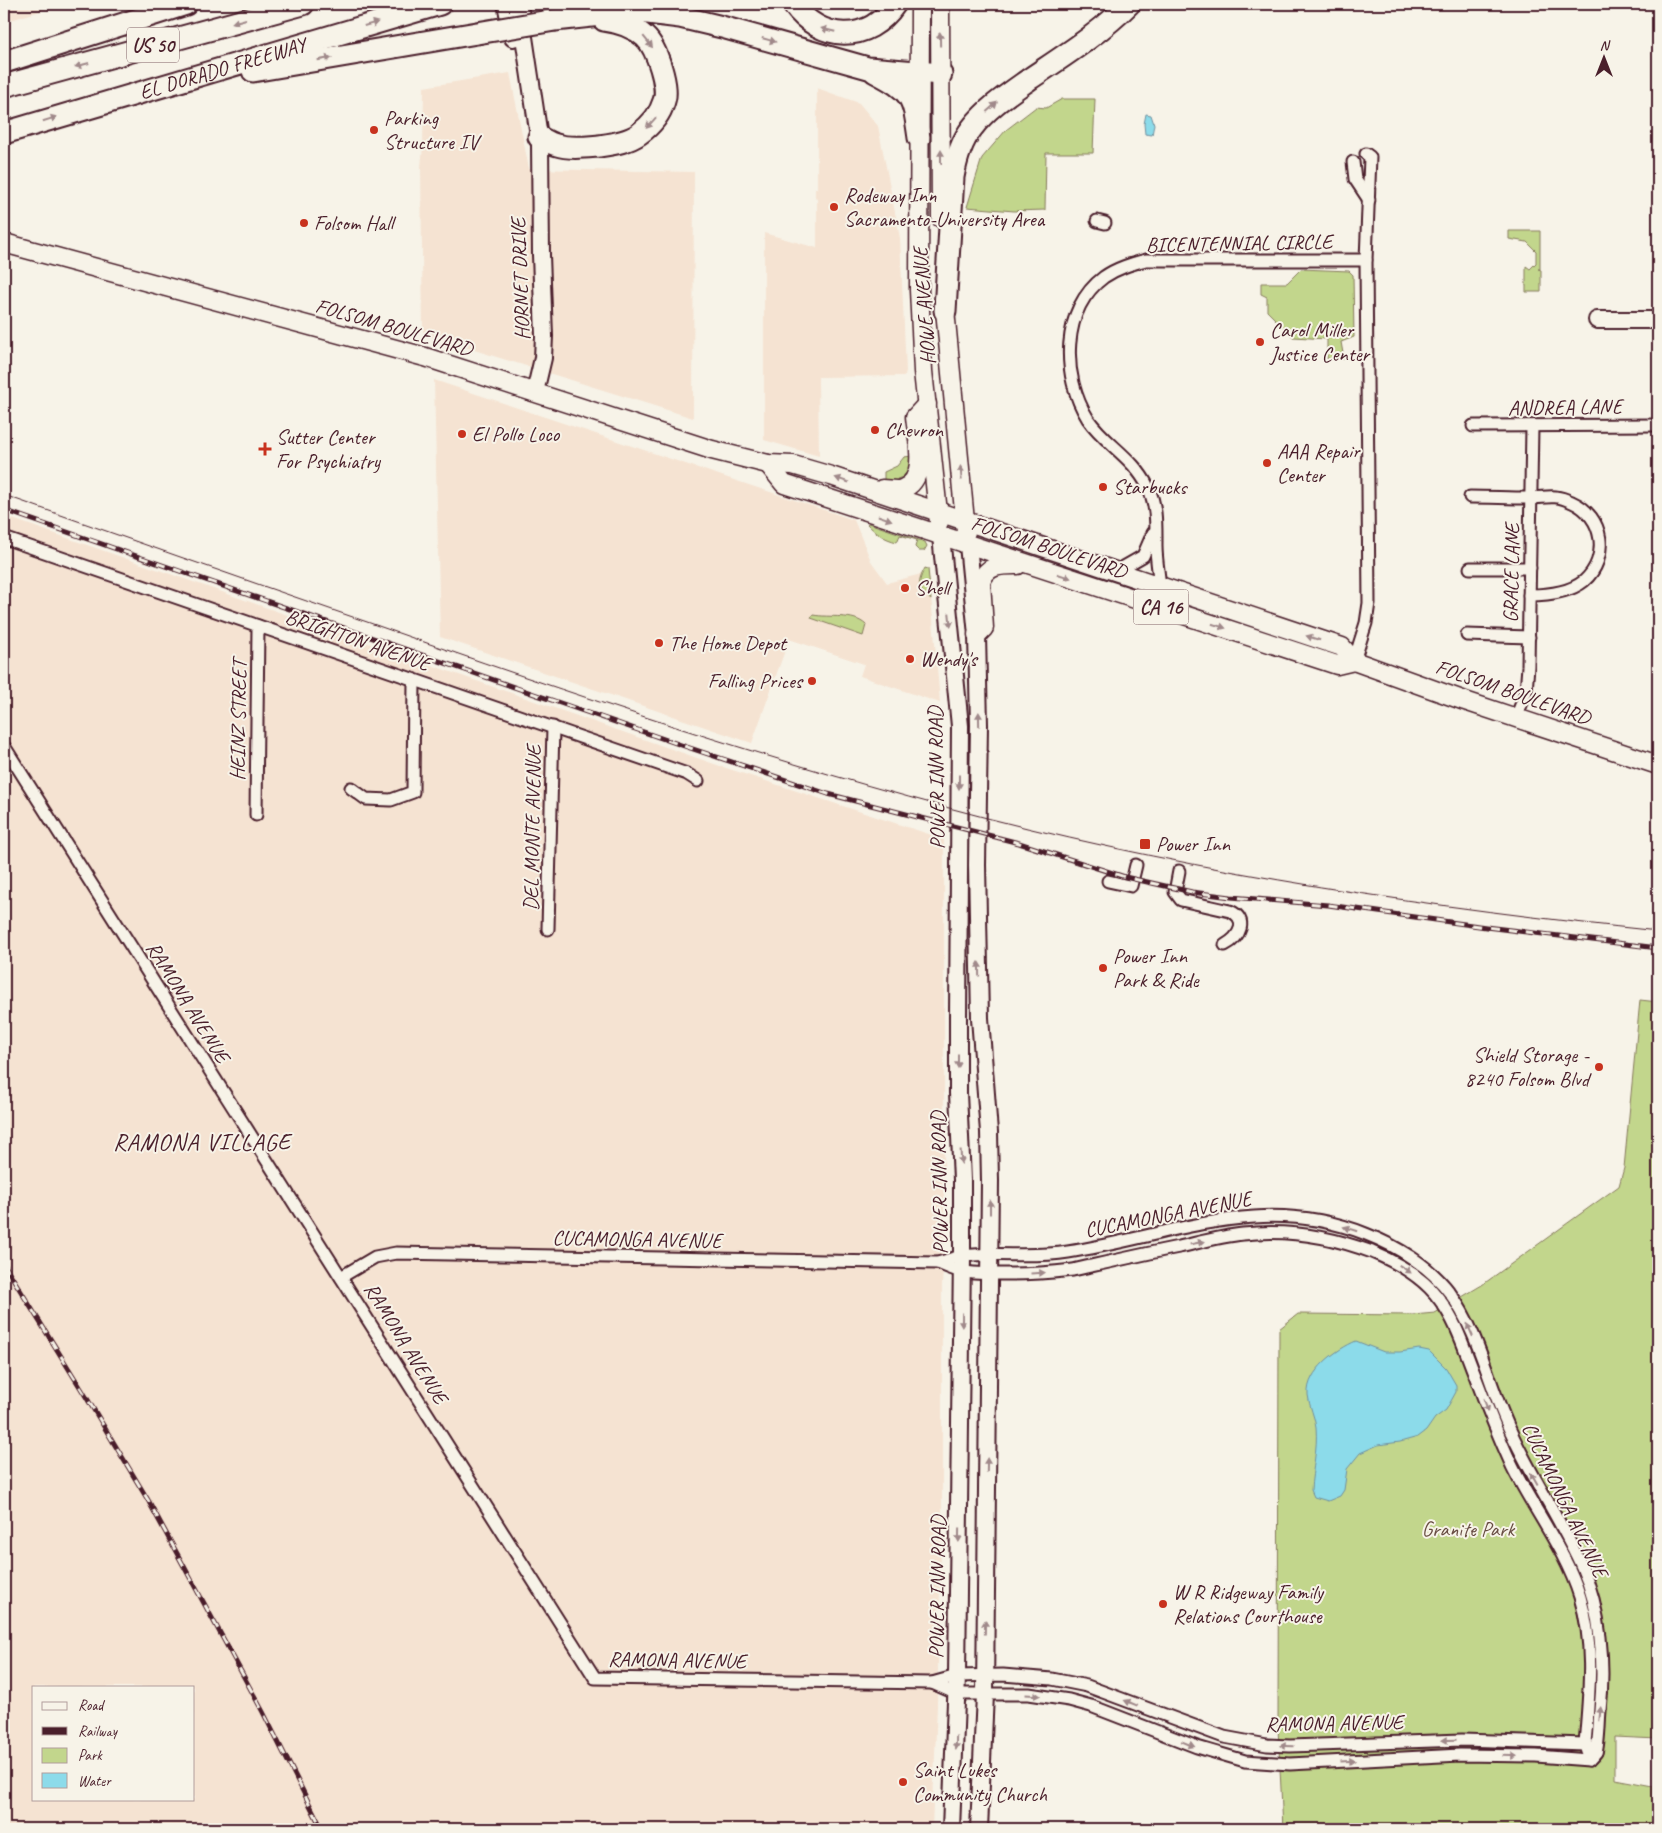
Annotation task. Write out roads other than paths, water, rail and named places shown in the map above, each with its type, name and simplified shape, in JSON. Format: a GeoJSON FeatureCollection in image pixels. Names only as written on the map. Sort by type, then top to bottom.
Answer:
{"type":"FeatureCollection","features":[{"type":"Feature","properties":{"kind":"highway"},"geometry":{"type":"LineString","coordinates":[[4,62],[186,4]]}},
{"type":"Feature","properties":{"kind":"highway","name":"EL DORADO FREEWAY"},"geometry":{"type":"LineString","coordinates":[[4,86],[303,4]]}},
{"type":"Feature","properties":{"kind":"highway","name":"EL DORADO FREEWAY"},"geometry":{"type":"LineString","coordinates":[[4,133],[440,4]]}},
{"type":"Feature","properties":{"kind":"highway"},"geometry":{"type":"LineString","coordinates":[[793,4],[806,20],[815,26],[825,30],[851,33],[864,31],[878,23],[895,4]]}},
{"type":"Feature","properties":{"kind":"highway"},"geometry":{"type":"LineString","coordinates":[[944,311],[953,177],[955,163],[965,139],[973,127],[995,103],[1098,32],[1129,4]]}},
{"type":"Feature","properties":{"kind":"highway"},"geometry":{"type":"LineString","coordinates":[[156,88],[563,19],[619,13],[648,13],[680,17],[868,68],[930,73]]}},
{"type":"Feature","properties":{"kind":"highway"},"geometry":{"type":"LineString","coordinates":[[539,137],[556,145],[594,146],[616,144],[638,136],[654,120],[665,100],[658,56],[646,38],[622,23],[563,19]]}},
{"type":"Feature","properties":{"kind":"highway"},"geometry":{"type":"LineString","coordinates":[[868,68],[898,84],[909,94],[915,110],[919,138]]}},
{"type":"Feature","properties":{"kind":"main road","name":"HORNET DRIVE"},"geometry":{"type":"LineString","coordinates":[[506,4],[539,165]]}},
{"type":"Feature","properties":{"kind":"main road","name":"HORNET DRIVE"},"geometry":{"type":"LineString","coordinates":[[519,4],[539,137],[544,329],[543,358],[536,392]]}},
{"type":"Feature","properties":{"kind":"main road","name":"HOWE AVENUE"},"geometry":{"type":"LineString","coordinates":[[920,4],[930,73],[942,230],[944,311],[968,544]]}},
{"type":"Feature","properties":{"kind":"main road","name":"HOWE AVENUE"},"geometry":{"type":"LineString","coordinates":[[940,4],[919,138],[919,290],[927,404],[941,536]]}},
{"type":"Feature","properties":{"kind":"main road","name":"FOLSOM BOULEVARD"},"geometry":{"type":"LineString","coordinates":[[4,243],[370,342],[536,392],[668,437],[768,464],[793,465],[1342,647],[1354,661],[1658,765]]}},
{"type":"Feature","properties":{"kind":"main road"},"geometry":{"type":"LineString","coordinates":[[1597,320],[1658,320]]}},
{"type":"Feature","properties":{"kind":"main road"},"geometry":{"type":"LineString","coordinates":[[867,489],[901,490],[911,483],[916,476],[920,466],[915,417],[927,404]]}},
{"type":"Feature","properties":{"kind":"main road","name":"FOLSOM BOULEVARD"},"geometry":{"type":"LineString","coordinates":[[768,464],[784,484],[1337,665],[1354,661]]}},
{"type":"Feature","properties":{"kind":"main road","name":"POWER INN ROAD"},"geometry":{"type":"LineString","coordinates":[[941,536],[960,726],[958,1093],[962,1180],[962,1264],[957,1694],[951,1829]]}},
{"type":"Feature","properties":{"kind":"main road","name":"POWER INN ROAD"},"geometry":{"type":"LineString","coordinates":[[968,544],[976,635],[979,725],[977,865],[980,1018],[989,1132],[990,1256],[985,1694],[979,1829]]}},
{"type":"Feature","properties":{"kind":"main road"},"geometry":{"type":"LineString","coordinates":[[976,635],[984,628],[981,582],[986,572],[995,566],[1033,566]]}},
{"type":"Feature","properties":{"kind":"street"},"geometry":{"type":"LineString","coordinates":[[1354,661],[1366,623],[1369,603],[1366,260],[1370,157],[1366,154]]}},
{"type":"Feature","properties":{"kind":"street"},"geometry":{"type":"LineString","coordinates":[[1369,200],[1355,179],[1353,166],[1370,168]]}},
{"type":"Feature","properties":{"kind":"street","name":"BICENTENNIAL CIRCLE"},"geometry":{"type":"LineString","coordinates":[[1160,588],[1156,547],[1156,522],[1151,494],[1141,474],[1130,460],[1096,429],[1083,410],[1072,380],[1070,356],[1074,323],[1082,304],[1095,285],[1119,268],[1146,260],[1366,260]]}},
{"type":"Feature","properties":{"kind":"street","name":"ANDREA LANE"},"geometry":{"type":"LineString","coordinates":[[1473,426],[1658,425]]}},
{"type":"Feature","properties":{"kind":"street","name":"GRACE LANE"},"geometry":{"type":"LineString","coordinates":[[1516,718],[1526,692],[1532,427]]}},
{"type":"Feature","properties":{"kind":"street"},"geometry":{"type":"LineString","coordinates":[[1470,496],[1531,498],[1546,495],[1561,497],[1575,502],[1596,523],[1601,543],[1598,562],[1592,572],[1573,588],[1559,593],[1529,596]]}},
{"type":"Feature","properties":{"kind":"street"},"geometry":{"type":"LineString","coordinates":[[1110,570],[1122,568],[1143,556],[1151,541],[1156,522]]}},
{"type":"Feature","properties":{"kind":"street","name":"BRIGHTON AVENUE"},"geometry":{"type":"LineString","coordinates":[[4,538],[687,774],[698,781]]}},
{"type":"Feature","properties":{"kind":"street"},"geometry":{"type":"LineString","coordinates":[[1470,568],[1530,568]]}},
{"type":"Feature","properties":{"kind":"street","name":"HEINZ STREET"},"geometry":{"type":"LineString","coordinates":[[256,815],[258,626]]}},
{"type":"Feature","properties":{"kind":"street"},"geometry":{"type":"LineString","coordinates":[[1467,635],[1528,637]]}},
{"type":"Feature","properties":{"kind":"street"},"geometry":{"type":"LineString","coordinates":[[352,788],[366,799],[391,800],[413,792],[414,680]]}},
{"type":"Feature","properties":{"kind":"street","name":"DEL MONTE AVENUE"},"geometry":{"type":"LineString","coordinates":[[548,928],[552,727]]}},
{"type":"Feature","properties":{"kind":"street","name":"RAMONA AVENUE"},"geometry":{"type":"LineString","coordinates":[[4,746],[595,1678],[932,1683],[957,1676],[1028,1676],[1087,1686],[1203,1731],[1267,1745],[1290,1746],[1462,1740],[1585,1744]]}},
{"type":"Feature","properties":{"kind":"street"},"geometry":{"type":"LineString","coordinates":[[1108,881],[1131,886],[1136,865]]}},
{"type":"Feature","properties":{"kind":"street"},"geometry":{"type":"LineString","coordinates":[[1179,871],[1175,892],[1181,900],[1230,910],[1239,917],[1240,928],[1238,935],[1234,940],[1226,944]]}},
{"type":"Feature","properties":{"kind":"street","name":"CUCAMONGA AVENUE"},"geometry":{"type":"LineString","coordinates":[[962,1264],[990,1256],[1070,1252],[1220,1220],[1264,1215],[1313,1219],[1334,1223],[1365,1233],[1390,1244],[1427,1270],[1449,1291],[1462,1311],[1471,1329],[1509,1430],[1582,1568],[1591,1594],[1603,1668],[1602,1692],[1592,1756]]}},
{"type":"Feature","properties":{"kind":"street","name":"CUCAMONGA AVENUE"},"geometry":{"type":"LineString","coordinates":[[341,1277],[375,1257],[396,1253],[938,1263],[962,1264],[989,1273],[1032,1274],[1073,1270],[1225,1237],[1255,1233],[1292,1234],[1330,1239],[1359,1247],[1400,1266],[1438,1297],[1451,1317],[1497,1433],[1517,1476],[1563,1558],[1580,1596],[1590,1645],[1590,1691],[1585,1744],[1592,1756]]}},
{"type":"Feature","properties":{"kind":"street","name":"RAMONA AVENUE"},"geometry":{"type":"LineString","coordinates":[[932,1683],[957,1694],[1029,1694],[1069,1700],[1091,1706],[1197,1748],[1245,1760],[1290,1764],[1460,1755],[1592,1756]]}},
{"type":"Feature","properties":{"kind":"water"},"geometry":{"type":"Polygon","coordinates":[[[1146,114],[1151,115],[1154,124],[1152,135],[1145,134],[1146,114]]]}},
{"type":"Feature","properties":{"kind":"water"},"geometry":{"type":"Polygon","coordinates":[[[1356,1341],[1384,1352],[1419,1349],[1429,1351],[1446,1368],[1456,1385],[1456,1392],[1446,1410],[1435,1418],[1426,1431],[1418,1437],[1378,1445],[1360,1453],[1347,1469],[1344,1490],[1340,1496],[1328,1501],[1314,1497],[1311,1490],[1316,1436],[1308,1395],[1309,1386],[1317,1369],[1324,1362],[1340,1349],[1356,1341]]]}},
{"type":"Feature","properties":{"kind":"tram line"},"geometry":{"type":"LineString","coordinates":[[4,495],[600,702],[754,752],[987,818],[1153,856],[1320,887],[1489,912],[1658,931]]}},
{"type":"Feature","properties":{"kind":"railway"},"geometry":{"type":"LineString","coordinates":[[4,510],[687,747],[828,794],[1019,843],[1125,877],[1192,892],[1328,905],[1658,948]]}},
{"type":"Feature","properties":{"kind":"railway"},"geometry":{"type":"LineString","coordinates":[[4,1264],[148,1500],[263,1712],[322,1829]]}},
{"type":"Feature","properties":{"kind":"place","name":"Parking Structure IV"},"geometry":{"type":"Point","coordinates":[374,130]}},
{"type":"Feature","properties":{"kind":"place","name":"Rodeway Inn Sacramento-University Area"},"geometry":{"type":"Point","coordinates":[834,207]}},
{"type":"Feature","properties":{"kind":"place","name":"Folsom Hall"},"geometry":{"type":"Point","coordinates":[304,223]}},
{"type":"Feature","properties":{"kind":"place","name":"Carol Miller Justice Center"},"geometry":{"type":"Point","coordinates":[1260,342]}},
{"type":"Feature","properties":{"kind":"place","name":"Chevron"},"geometry":{"type":"Point","coordinates":[875,430]}},
{"type":"Feature","properties":{"kind":"place","name":"El Pollo Loco"},"geometry":{"type":"Point","coordinates":[462,434]}},
{"type":"Feature","properties":{"kind":"place","name":"Sutter Center For Psychiatry"},"geometry":{"type":"Point","coordinates":[265,449]}},
{"type":"Feature","properties":{"kind":"place","name":"AAA Repair Center"},"geometry":{"type":"Point","coordinates":[1267,463]}},
{"type":"Feature","properties":{"kind":"place","name":"Starbucks"},"geometry":{"type":"Point","coordinates":[1103,487]}},
{"type":"Feature","properties":{"kind":"place","name":"Shell"},"geometry":{"type":"Point","coordinates":[905,588]}},
{"type":"Feature","properties":{"kind":"place","name":"The Home Depot"},"geometry":{"type":"Point","coordinates":[659,643]}},
{"type":"Feature","properties":{"kind":"place","name":"Wendy's"},"geometry":{"type":"Point","coordinates":[910,659]}},
{"type":"Feature","properties":{"kind":"place","name":"Falling Prices"},"geometry":{"type":"Point","coordinates":[812,681]}},
{"type":"Feature","properties":{"kind":"place","name":"Power Inn"},"geometry":{"type":"Point","coordinates":[1145,844]}},
{"type":"Feature","properties":{"kind":"place","name":"Power Inn Park & Ride"},"geometry":{"type":"Point","coordinates":[1103,968]}},
{"type":"Feature","properties":{"kind":"place","name":"Shield Storage - 8240 Folsom Blvd"},"geometry":{"type":"Point","coordinates":[1599,1067]}},
{"type":"Feature","properties":{"kind":"place","name":"W R Ridgeway Family Relations Courthouse"},"geometry":{"type":"Point","coordinates":[1163,1604]}},
{"type":"Feature","properties":{"kind":"place","name":"Saint Lukes Community Church"},"geometry":{"type":"Point","coordinates":[903,1782]}},
{"type":"Feature","properties":{"kind":"district","name":"RAMONA VILLAGE"},"geometry":{"type":"Point","coordinates":[202,1142]}},
{"type":"Feature","properties":{"kind":"park label","name":"Granite Park"},"geometry":{"type":"Point","coordinates":[1468,1529]}}]}
